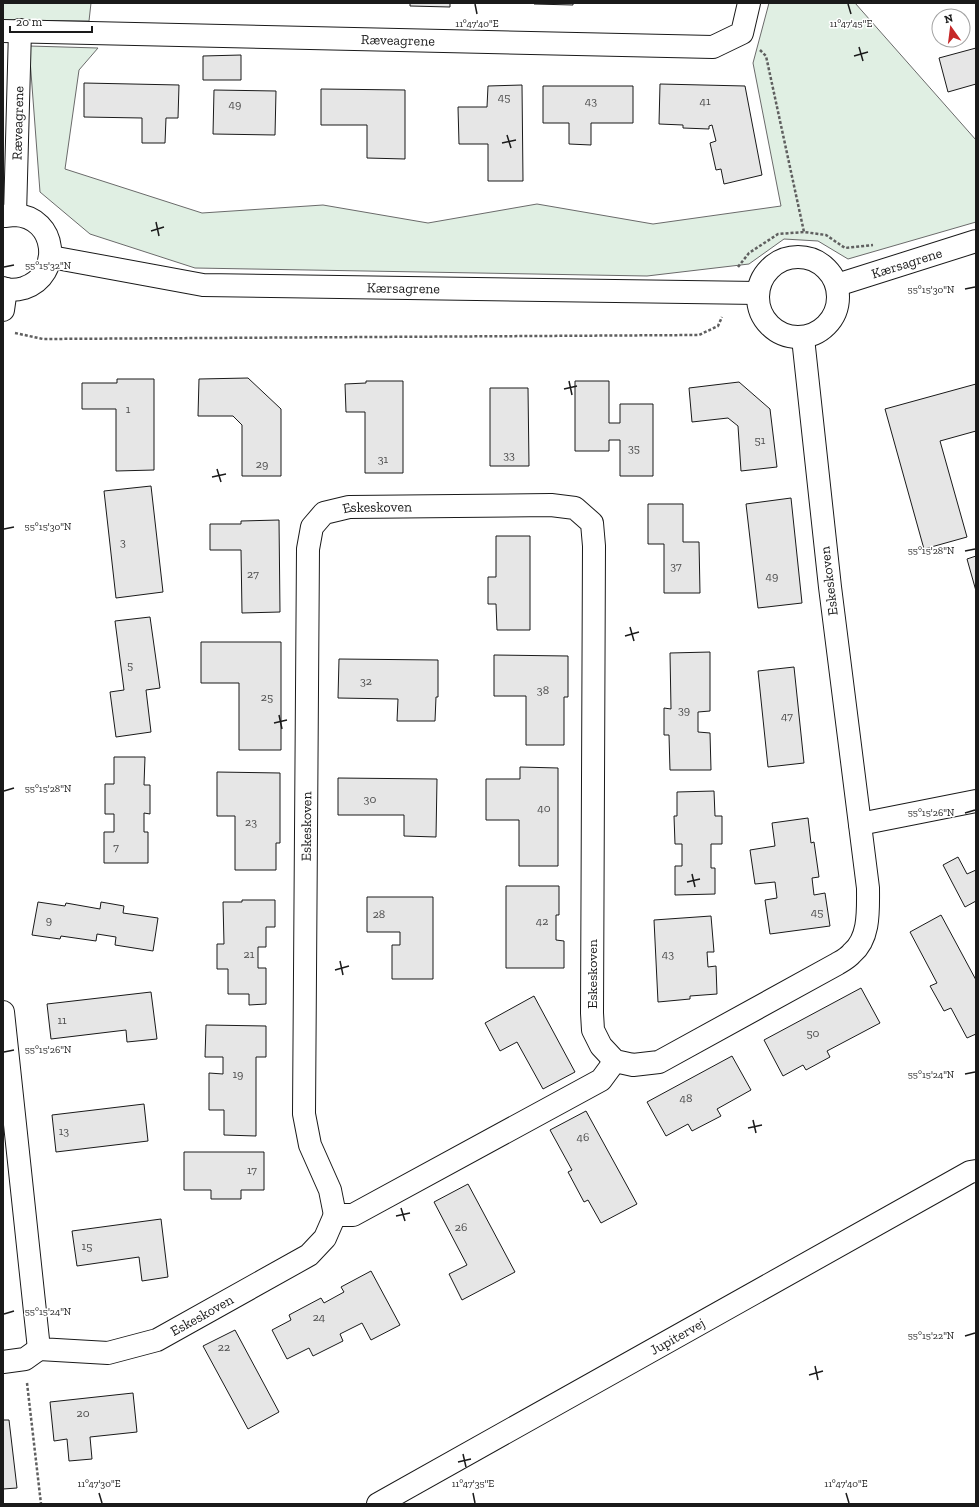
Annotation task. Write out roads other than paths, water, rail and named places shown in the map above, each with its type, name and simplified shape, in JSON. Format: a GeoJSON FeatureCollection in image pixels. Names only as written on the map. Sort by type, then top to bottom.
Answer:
{"type":"FeatureCollection","features":[{"type":"Feature","properties":{"kind":"street","name":"Ræveagrene"},"geometry":{"type":"LineString","coordinates":[[9,216],[11,30],[713,47],[742,33],[749,3]]}},
{"type":"Feature","properties":{"kind":"street"},"geometry":{"type":"LineString","coordinates":[[4,296],[30,286],[40,279],[47,269],[51,257],[50,245],[46,234],[38,224],[27,217],[9,216]]}},
{"type":"Feature","properties":{"kind":"street","name":"Kærsagrene"},"geometry":{"type":"LineString","coordinates":[[837,285],[976,241]]}},
{"type":"Feature","properties":{"kind":"street","name":"Kærsagrene"},"geometry":{"type":"LineString","coordinates":[[51,257],[203,285],[758,293]]}},
{"type":"Feature","properties":{"kind":"street"},"geometry":{"type":"LineString","coordinates":[[800,257],[813,259],[832,274],[837,285],[839,300],[835,314],[828,325],[816,334],[803,338],[788,336],[775,331],[765,320],[759,308],[758,293],[761,281],[768,270],[777,263],[788,258],[800,257]]}},
{"type":"Feature","properties":{"kind":"street","name":"Eskeskoven"},"geometry":{"type":"LineString","coordinates":[[3,1362],[32,1354],[108,1353],[157,1340],[309,1255],[325,1238],[335,1215],[330,1190],[310,1145],[304,1114],[308,549],[312,527],[324,513],[349,507],[551,505],[575,508],[592,523],[594,562],[592,1013],[593,1030],[598,1041],[615,1061],[633,1065],[659,1062],[837,964],[854,953],[864,937],[868,919],[868,888],[830,587],[803,338]]}},
{"type":"Feature","properties":{"kind":"street"},"geometry":{"type":"LineString","coordinates":[[860,824],[976,801]]}},
{"type":"Feature","properties":{"kind":"street"},"geometry":{"type":"LineString","coordinates":[[3,1012],[32,1354]]}},
{"type":"Feature","properties":{"kind":"street"},"geometry":{"type":"LineString","coordinates":[[335,1215],[353,1215],[601,1080],[615,1061]]}},
{"type":"Feature","properties":{"kind":"street","name":"Jupitervej"},"geometry":{"type":"LineString","coordinates":[[378,1504],[963,1176],[976,1171]]}}]}
